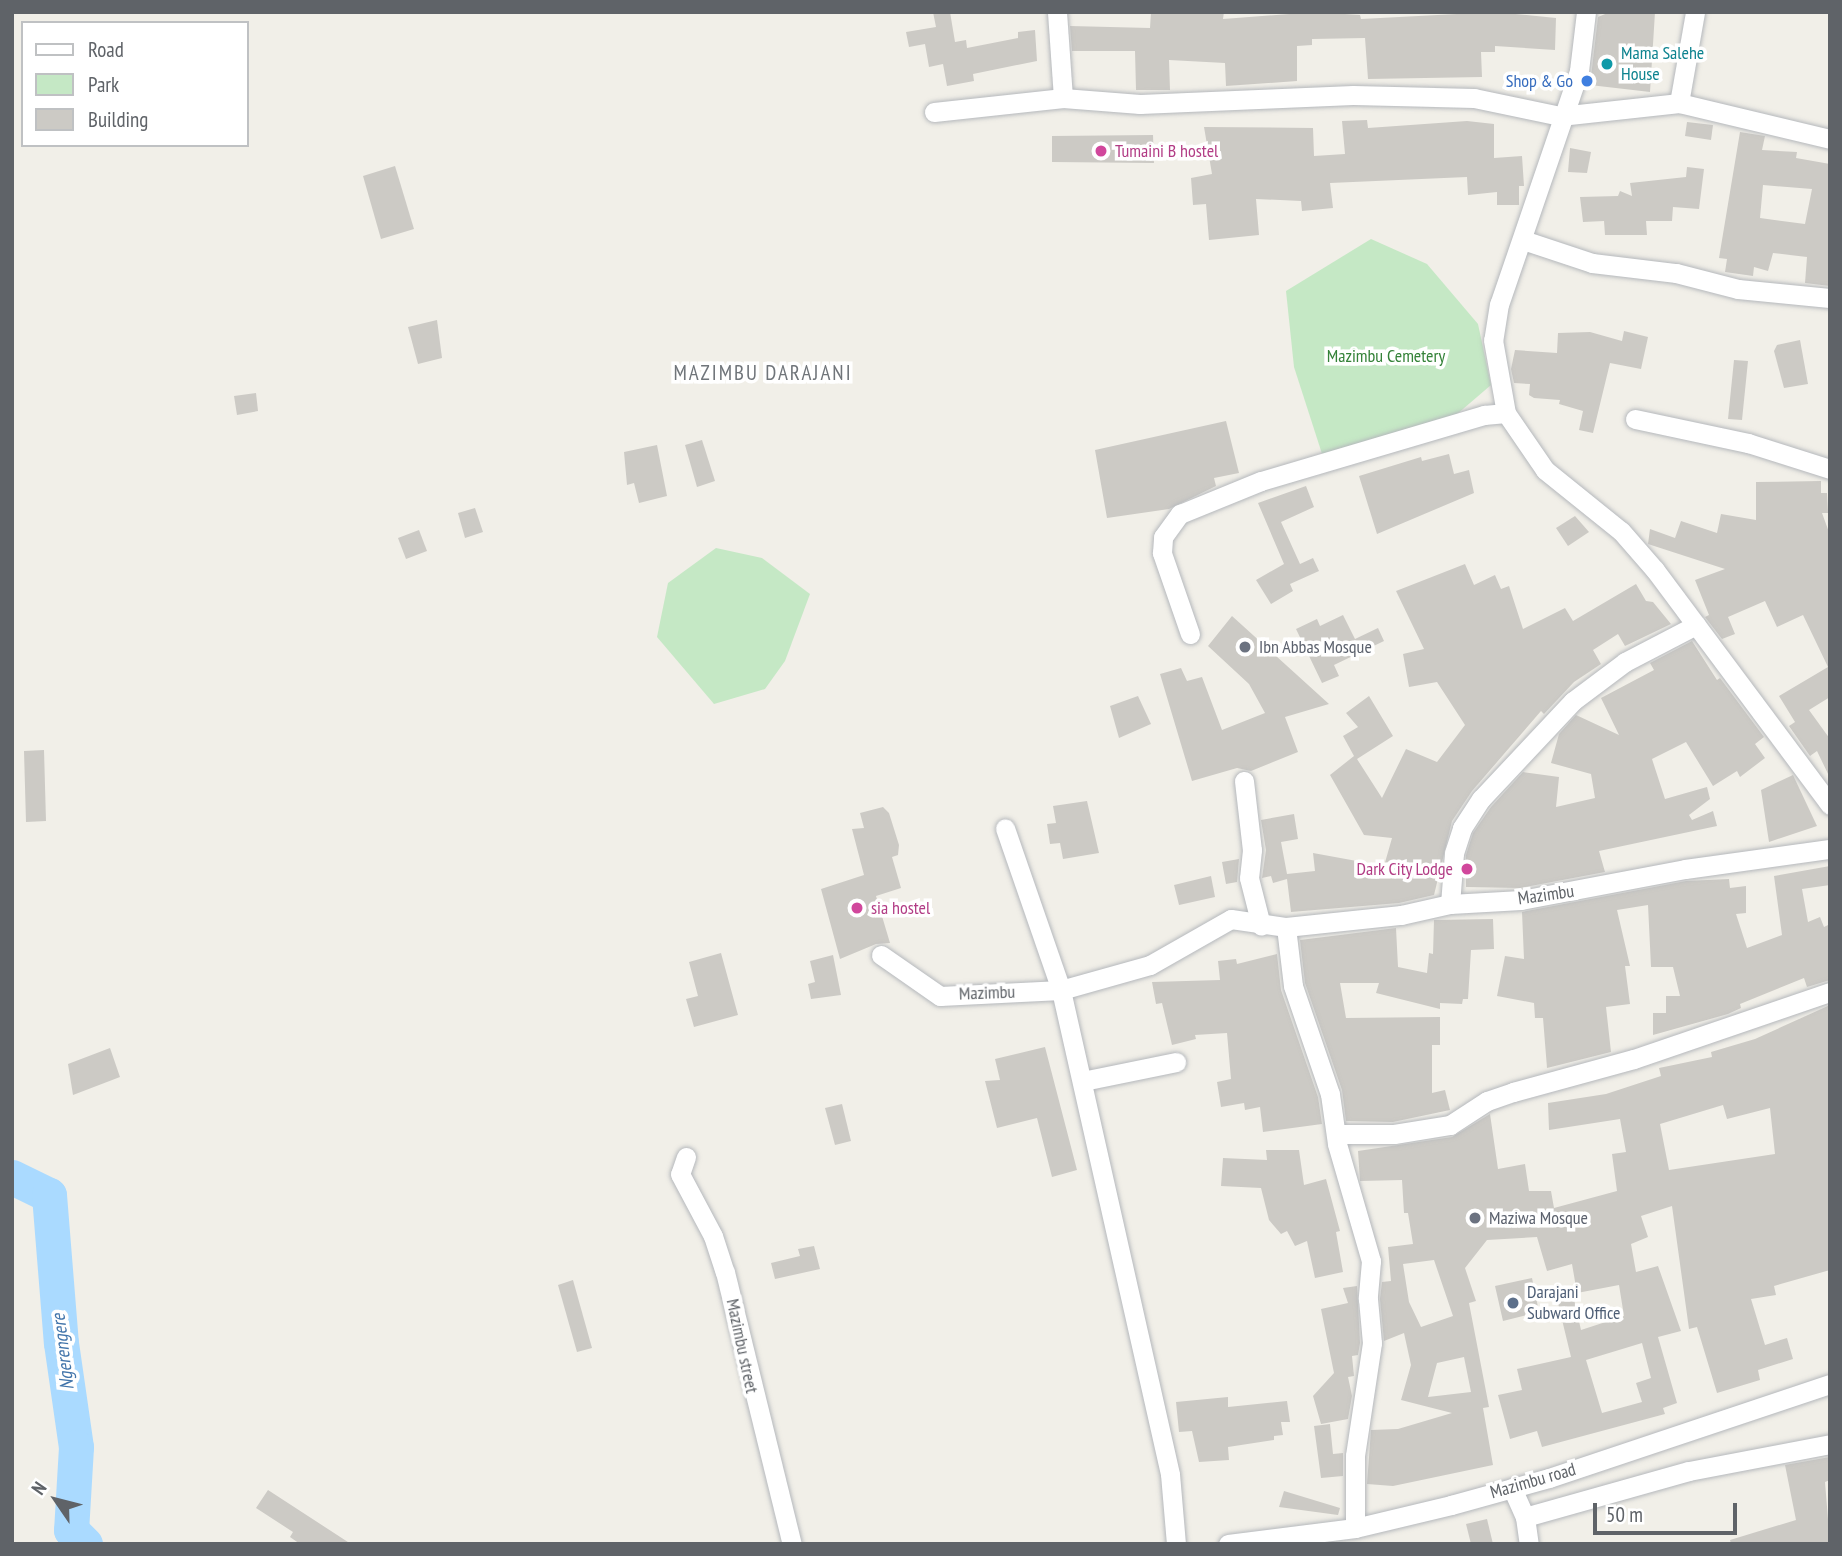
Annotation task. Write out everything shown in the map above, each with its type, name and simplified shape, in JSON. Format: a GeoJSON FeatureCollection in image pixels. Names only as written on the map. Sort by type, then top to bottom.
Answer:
{"type":"FeatureCollection","features":[{"type":"Feature","properties":{"kind":"street"},"geometry":{"type":"LineString","coordinates":[[1057,12],[1063,98]]}},
{"type":"Feature","properties":{"kind":"street"},"geometry":{"type":"LineString","coordinates":[[1586,12],[1579,71],[1560,116],[1523,240],[1499,304],[1493,340],[1506,414],[1545,470],[1621,531],[1696,625],[1830,805]]}},
{"type":"Feature","properties":{"kind":"street"},"geometry":{"type":"LineString","coordinates":[[1679,103],[1695,12]]}},
{"type":"Feature","properties":{"kind":"street"},"geometry":{"type":"LineString","coordinates":[[934,112],[1063,98],[1140,104],[1353,95],[1460,98],[1560,116],[1679,103],[1829,135]]}},
{"type":"Feature","properties":{"kind":"street"},"geometry":{"type":"LineString","coordinates":[[1523,240],[1592,263],[1676,273],[1738,289],[1830,298]]}},
{"type":"Feature","properties":{"kind":"street"},"geometry":{"type":"LineString","coordinates":[[1190,634],[1162,553],[1163,537],[1180,514],[1261,481],[1484,415],[1506,414]]}},
{"type":"Feature","properties":{"kind":"street"},"geometry":{"type":"LineString","coordinates":[[1635,419],[1724,437],[1830,469]]}},
{"type":"Feature","properties":{"kind":"street"},"geometry":{"type":"LineString","coordinates":[[1450,904],[1454,853],[1462,828],[1481,799],[1573,701],[1625,662],[1696,625]]}},
{"type":"Feature","properties":{"kind":"street"},"geometry":{"type":"LineString","coordinates":[[1244,781],[1252,850],[1249,878],[1261,925]]}},
{"type":"Feature","properties":{"kind":"street"},"geometry":{"type":"LineString","coordinates":[[1005,828],[1061,990],[1083,1081],[1170,1474],[1176,1544]]}},
{"type":"Feature","properties":{"kind":"street","name":"Mazimbu"},"geometry":{"type":"LineString","coordinates":[[881,955],[940,996],[1061,990],[1150,965],[1231,919],[1286,927],[1401,915],[1450,904],[1521,900],[1685,869],[1830,849]]}},
{"type":"Feature","properties":{"kind":"street"},"geometry":{"type":"LineString","coordinates":[[1286,927],[1293,986],[1330,1094],[1336,1134],[1371,1261],[1368,1299],[1372,1343],[1355,1456],[1355,1528]]}},
{"type":"Feature","properties":{"kind":"street"},"geometry":{"type":"LineString","coordinates":[[1336,1134],[1394,1134],[1450,1125],[1487,1101],[1634,1059],[1830,992]]}},
{"type":"Feature","properties":{"kind":"street"},"geometry":{"type":"LineString","coordinates":[[1083,1081],[1176,1062]]}},
{"type":"Feature","properties":{"kind":"street","name":"Mazimbu street"},"geometry":{"type":"LineString","coordinates":[[687,1157],[680,1174],[713,1236],[725,1272],[792,1544]]}},
{"type":"Feature","properties":{"kind":"street","name":"Mazimbu road"},"geometry":{"type":"LineString","coordinates":[[1228,1544],[1355,1528],[1512,1488],[1830,1384]]}},
{"type":"Feature","properties":{"kind":"street"},"geometry":{"type":"LineString","coordinates":[[1525,1517],[1689,1471],[1830,1444]]}},
{"type":"Feature","properties":{"kind":"street"},"geometry":{"type":"LineString","coordinates":[[1512,1488],[1525,1517],[1529,1544]]}},
{"type":"Feature","properties":{"kind":"green space","name":"Mazimbu Cemetery"},"geometry":{"type":"Polygon","coordinates":[[[1371,239],[1427,264],[1478,324],[1491,385],[1428,439],[1324,460],[1294,367],[1286,291],[1371,239]]]}},
{"type":"Feature","properties":{"kind":"green space"},"geometry":{"type":"Polygon","coordinates":[[[716,548],[762,558],[810,594],[785,661],[765,689],[714,704],[657,637],[668,583],[716,548]]]}},
{"type":"Feature","properties":{"kind":"building"},"geometry":{"type":"Polygon","coordinates":[[[933,12],[950,12],[955,42],[966,40],[967,48],[1018,38],[1018,32],[1035,30],[1037,61],[973,74],[974,81],[947,86],[943,64],[929,67],[925,44],[909,47],[906,32],[936,27],[933,12]]]}},
{"type":"Feature","properties":{"kind":"building"},"geometry":{"type":"Polygon","coordinates":[[[1151,12],[1224,12],[1223,19],[1315,12],[1360,15],[1361,19],[1495,12],[1556,18],[1555,50],[1495,46],[1495,52],[1481,52],[1482,77],[1368,79],[1365,38],[1312,39],[1312,45],[1297,46],[1297,81],[1226,86],[1225,63],[1169,60],[1170,90],[1136,90],[1135,51],[1072,51],[1070,26],[1150,28],[1151,12]]]}},
{"type":"Feature","properties":{"kind":"building"},"geometry":{"type":"Polygon","coordinates":[[[1610,12],[1655,12],[1650,92],[1590,85],[1598,17],[1610,12]]]}},
{"type":"Feature","properties":{"kind":"building"},"geometry":{"type":"Polygon","coordinates":[[[1367,120],[1368,128],[1467,121],[1494,124],[1494,158],[1522,156],[1524,186],[1519,186],[1519,205],[1497,205],[1497,192],[1468,195],[1467,177],[1330,183],[1333,208],[1302,211],[1301,201],[1256,199],[1259,235],[1209,240],[1206,204],[1193,205],[1191,178],[1212,174],[1204,127],[1313,128],[1314,156],[1345,154],[1342,121],[1367,120]]]}},
{"type":"Feature","properties":{"kind":"building"},"geometry":{"type":"Polygon","coordinates":[[[1687,122],[1713,125],[1711,140],[1685,136],[1687,122]]]}},
{"type":"Feature","properties":{"kind":"building"},"geometry":{"type":"Polygon","coordinates":[[[1740,132],[1765,136],[1762,150],[1797,152],[1796,158],[1830,164],[1830,286],[1805,283],[1807,257],[1773,253],[1768,271],[1754,267],[1753,276],[1725,272],[1727,259],[1719,258],[1740,132]],[[1763,185],[1760,218],[1805,224],[1812,189],[1763,185]]]}},
{"type":"Feature","properties":{"kind":"building"},"geometry":{"type":"Polygon","coordinates":[[[1153,135],[1154,163],[1052,162],[1052,136],[1153,135]]]}},
{"type":"Feature","properties":{"kind":"building"},"geometry":{"type":"Polygon","coordinates":[[[1570,148],[1591,152],[1587,173],[1568,172],[1570,148]]]}},
{"type":"Feature","properties":{"kind":"building"},"geometry":{"type":"Polygon","coordinates":[[[395,166],[414,229],[381,239],[363,176],[395,166]]]}},
{"type":"Feature","properties":{"kind":"building"},"geometry":{"type":"Polygon","coordinates":[[[1687,167],[1704,169],[1699,209],[1673,207],[1672,221],[1646,221],[1647,235],[1605,235],[1604,221],[1583,222],[1580,197],[1618,196],[1620,191],[1632,196],[1630,183],[1686,177],[1687,167]]]}},
{"type":"Feature","properties":{"kind":"building"},"geometry":{"type":"Polygon","coordinates":[[[437,320],[442,358],[418,364],[408,327],[437,320]]]}},
{"type":"Feature","properties":{"kind":"building"},"geometry":{"type":"Polygon","coordinates":[[[1624,331],[1648,337],[1641,369],[1610,363],[1593,433],[1579,430],[1583,411],[1559,404],[1560,400],[1534,398],[1529,395],[1530,384],[1514,383],[1511,369],[1515,350],[1557,353],[1558,333],[1590,332],[1622,341],[1624,331]]]}},
{"type":"Feature","properties":{"kind":"building"},"geometry":{"type":"Polygon","coordinates":[[[1800,340],[1808,384],[1784,388],[1774,351],[1777,345],[1800,340]]]}},
{"type":"Feature","properties":{"kind":"building"},"geometry":{"type":"Polygon","coordinates":[[[1734,360],[1748,361],[1742,420],[1728,419],[1734,360]]]}},
{"type":"Feature","properties":{"kind":"building"},"geometry":{"type":"Polygon","coordinates":[[[256,393],[258,411],[237,415],[234,396],[256,393]]]}},
{"type":"Feature","properties":{"kind":"building"},"geometry":{"type":"Polygon","coordinates":[[[1226,421],[1239,473],[1214,478],[1216,486],[1169,509],[1107,518],[1095,450],[1226,421]]]}},
{"type":"Feature","properties":{"kind":"building"},"geometry":{"type":"Polygon","coordinates":[[[702,440],[715,481],[697,487],[685,445],[702,440]]]}},
{"type":"Feature","properties":{"kind":"building"},"geometry":{"type":"Polygon","coordinates":[[[657,445],[667,496],[639,503],[634,483],[627,485],[624,452],[657,445]]]}},
{"type":"Feature","properties":{"kind":"building"},"geometry":{"type":"Polygon","coordinates":[[[1449,454],[1454,474],[1469,470],[1474,493],[1377,534],[1359,476],[1421,457],[1422,461],[1449,454]]]}},
{"type":"Feature","properties":{"kind":"building"},"geometry":{"type":"Polygon","coordinates":[[[1821,481],[1821,493],[1827,493],[1828,513],[1822,513],[1830,535],[1830,697],[1809,710],[1830,739],[1830,778],[1817,751],[1810,756],[1789,726],[1795,722],[1779,696],[1828,667],[1803,615],[1777,627],[1765,601],[1728,617],[1735,634],[1722,639],[1705,617],[1709,615],[1695,580],[1725,569],[1648,544],[1650,529],[1675,538],[1681,521],[1717,533],[1721,514],[1756,520],[1756,482],[1821,481]]]}},
{"type":"Feature","properties":{"kind":"building"},"geometry":{"type":"Polygon","coordinates":[[[1306,486],[1314,507],[1281,522],[1300,564],[1313,558],[1319,571],[1290,584],[1293,591],[1271,604],[1256,580],[1284,564],[1258,503],[1306,486]]]}},
{"type":"Feature","properties":{"kind":"building"},"geometry":{"type":"Polygon","coordinates":[[[475,508],[483,532],[465,538],[458,513],[475,508]]]}},
{"type":"Feature","properties":{"kind":"building"},"geometry":{"type":"Polygon","coordinates":[[[1575,516],[1589,532],[1568,546],[1556,528],[1575,516]]]}},
{"type":"Feature","properties":{"kind":"building"},"geometry":{"type":"Polygon","coordinates":[[[419,530],[427,551],[406,559],[398,538],[419,530]]]}},
{"type":"Feature","properties":{"kind":"building"},"geometry":{"type":"Polygon","coordinates":[[[1465,564],[1474,585],[1495,575],[1501,589],[1509,586],[1523,629],[1565,608],[1573,621],[1636,584],[1646,601],[1653,602],[1671,624],[1625,646],[1618,634],[1593,650],[1601,664],[1574,682],[1544,714],[1541,711],[1472,791],[1452,821],[1434,895],[1399,903],[1291,912],[1287,879],[1273,883],[1271,876],[1262,878],[1266,850],[1261,820],[1294,814],[1298,839],[1281,842],[1287,874],[1315,871],[1313,853],[1384,866],[1392,838],[1364,835],[1330,775],[1354,756],[1343,736],[1358,727],[1346,713],[1369,696],[1393,736],[1357,759],[1382,798],[1406,749],[1437,762],[1465,725],[1437,682],[1409,687],[1403,654],[1424,649],[1396,591],[1465,564]]]}},
{"type":"Feature","properties":{"kind":"building"},"geometry":{"type":"Polygon","coordinates":[[[1343,615],[1355,639],[1378,628],[1384,641],[1334,665],[1339,676],[1322,683],[1296,629],[1317,619],[1320,626],[1343,615]]]}},
{"type":"Feature","properties":{"kind":"building"},"geometry":{"type":"Polygon","coordinates":[[[1232,616],[1329,704],[1285,717],[1298,752],[1251,771],[1237,768],[1192,781],[1160,674],[1181,668],[1187,681],[1202,677],[1222,730],[1265,713],[1249,684],[1208,646],[1232,616]]]}},
{"type":"Feature","properties":{"kind":"building"},"geometry":{"type":"Polygon","coordinates":[[[1692,641],[1717,680],[1720,678],[1764,737],[1755,744],[1765,758],[1740,777],[1737,771],[1713,786],[1686,742],[1652,759],[1665,799],[1707,787],[1710,799],[1689,815],[1692,820],[1713,811],[1717,826],[1599,851],[1605,872],[1520,888],[1466,887],[1466,855],[1473,833],[1491,807],[1523,772],[1559,777],[1556,807],[1595,798],[1591,774],[1551,763],[1559,734],[1576,715],[1619,735],[1601,698],[1654,670],[1650,663],[1692,641]]]}},
{"type":"Feature","properties":{"kind":"building"},"geometry":{"type":"Polygon","coordinates":[[[1138,696],[1151,724],[1119,738],[1110,706],[1138,696]]]}},
{"type":"Feature","properties":{"kind":"building"},"geometry":{"type":"Polygon","coordinates":[[[44,750],[46,821],[26,822],[24,751],[44,750]]]}},
{"type":"Feature","properties":{"kind":"building"},"geometry":{"type":"Polygon","coordinates":[[[1793,775],[1817,826],[1769,842],[1761,790],[1793,775]]]}},
{"type":"Feature","properties":{"kind":"building"},"geometry":{"type":"Polygon","coordinates":[[[1087,801],[1099,853],[1063,859],[1060,843],[1050,844],[1047,824],[1056,823],[1053,806],[1087,801]]]}},
{"type":"Feature","properties":{"kind":"building"},"geometry":{"type":"Polygon","coordinates":[[[883,807],[889,813],[899,845],[898,855],[892,857],[901,888],[876,896],[890,943],[876,944],[840,959],[821,889],[864,875],[852,829],[864,828],[860,813],[883,807]]]}},
{"type":"Feature","properties":{"kind":"building"},"geometry":{"type":"Polygon","coordinates":[[[1239,859],[1237,882],[1226,884],[1222,862],[1239,859]]]}},
{"type":"Feature","properties":{"kind":"building"},"geometry":{"type":"Polygon","coordinates":[[[1830,866],[1830,885],[1802,889],[1808,922],[1820,917],[1824,927],[1830,924],[1830,980],[1807,987],[1804,978],[1740,1004],[1741,1008],[1728,1014],[1653,1035],[1653,1013],[1666,1013],[1666,996],[1680,996],[1673,967],[1651,967],[1648,905],[1617,910],[1630,966],[1625,966],[1630,1004],[1606,1007],[1611,1052],[1547,1068],[1543,1018],[1535,1018],[1534,1003],[1497,996],[1505,956],[1524,959],[1522,912],[1686,881],[1729,879],[1730,888],[1746,886],[1746,913],[1736,914],[1747,948],[1782,935],[1774,876],[1830,866]]]}},
{"type":"Feature","properties":{"kind":"building"},"geometry":{"type":"Polygon","coordinates":[[[1211,876],[1215,897],[1179,905],[1174,885],[1211,876]]]}},
{"type":"Feature","properties":{"kind":"building"},"geometry":{"type":"Polygon","coordinates":[[[1493,919],[1494,949],[1471,950],[1468,999],[1463,999],[1462,1004],[1440,1003],[1440,1009],[1376,993],[1379,983],[1340,983],[1346,1018],[1440,1017],[1440,1045],[1432,1045],[1432,1093],[1445,1090],[1450,1110],[1393,1122],[1346,1121],[1342,1090],[1305,983],[1300,940],[1396,928],[1398,967],[1427,973],[1429,953],[1433,954],[1434,920],[1493,919]]]}},
{"type":"Feature","properties":{"kind":"building"},"geometry":{"type":"Polygon","coordinates":[[[721,953],[738,1015],[694,1027],[686,999],[698,996],[689,962],[721,953]]]}},
{"type":"Feature","properties":{"kind":"building"},"geometry":{"type":"Polygon","coordinates":[[[1277,954],[1281,990],[1318,1097],[1322,1124],[1263,1132],[1260,1107],[1245,1110],[1244,1103],[1221,1107],[1217,1082],[1231,1079],[1227,1033],[1195,1035],[1196,1039],[1172,1045],[1162,1003],[1156,1004],[1152,982],[1220,980],[1218,961],[1236,959],[1237,964],[1277,954]]]}},
{"type":"Feature","properties":{"kind":"building"},"geometry":{"type":"Polygon","coordinates":[[[833,955],[841,995],[811,999],[808,984],[815,982],[810,961],[833,955]]]}},
{"type":"Feature","properties":{"kind":"building"},"geometry":{"type":"Polygon","coordinates":[[[1830,1005],[1830,1270],[1774,1286],[1776,1295],[1751,1299],[1765,1345],[1787,1338],[1793,1359],[1758,1370],[1760,1380],[1717,1393],[1697,1327],[1689,1329],[1672,1206],[1641,1216],[1648,1237],[1631,1244],[1636,1272],[1658,1266],[1681,1331],[1658,1337],[1677,1403],[1663,1408],[1665,1414],[1542,1447],[1537,1431],[1510,1439],[1498,1395],[1522,1390],[1517,1369],[1571,1357],[1557,1299],[1573,1295],[1581,1330],[1624,1316],[1619,1285],[1577,1293],[1572,1264],[1547,1271],[1537,1237],[1487,1240],[1465,1268],[1476,1301],[1469,1303],[1489,1407],[1483,1408],[1493,1465],[1393,1486],[1367,1484],[1371,1430],[1398,1429],[1452,1413],[1401,1400],[1411,1365],[1404,1333],[1384,1341],[1380,1299],[1382,1282],[1391,1281],[1388,1247],[1413,1244],[1408,1213],[1404,1213],[1402,1180],[1360,1181],[1358,1151],[1452,1137],[1490,1114],[1498,1169],[1525,1164],[1529,1191],[1551,1191],[1554,1208],[1617,1191],[1612,1154],[1626,1152],[1620,1119],[1549,1130],[1548,1103],[1606,1094],[1661,1076],[1659,1068],[1712,1057],[1711,1052],[1755,1039],[1830,1005]],[[1723,1105],[1660,1124],[1669,1170],[1775,1154],[1770,1108],[1727,1119],[1723,1105]],[[1434,1260],[1403,1264],[1409,1302],[1421,1327],[1453,1316],[1434,1260]],[[1642,1343],[1586,1360],[1602,1413],[1642,1402],[1636,1383],[1651,1378],[1642,1343]],[[1464,1357],[1437,1363],[1428,1397],[1471,1392],[1464,1357]]]}},
{"type":"Feature","properties":{"kind":"building"},"geometry":{"type":"Polygon","coordinates":[[[1045,1047],[1077,1170],[1052,1177],[1037,1118],[997,1128],[985,1081],[1000,1080],[995,1059],[1045,1047]]]}},
{"type":"Feature","properties":{"kind":"building"},"geometry":{"type":"Polygon","coordinates":[[[110,1048],[120,1077],[73,1095],[68,1064],[110,1048]]]}},
{"type":"Feature","properties":{"kind":"building"},"geometry":{"type":"Polygon","coordinates":[[[842,1104],[851,1141],[835,1145],[825,1108],[842,1104]]]}},
{"type":"Feature","properties":{"kind":"building"},"geometry":{"type":"Polygon","coordinates":[[[1266,1150],[1299,1150],[1304,1185],[1326,1179],[1340,1231],[1336,1232],[1343,1272],[1315,1278],[1307,1241],[1295,1246],[1287,1231],[1281,1234],[1269,1220],[1261,1188],[1221,1186],[1223,1158],[1267,1160],[1266,1150]]]}},
{"type":"Feature","properties":{"kind":"building"},"geometry":{"type":"Polygon","coordinates":[[[814,1246],[820,1269],[775,1279],[771,1263],[800,1256],[798,1249],[814,1246]]]}},
{"type":"Feature","properties":{"kind":"building"},"geometry":{"type":"Polygon","coordinates":[[[1532,1278],[1539,1312],[1503,1321],[1495,1286],[1532,1278]]]}},
{"type":"Feature","properties":{"kind":"building"},"geometry":{"type":"Polygon","coordinates":[[[573,1280],[592,1348],[577,1352],[558,1285],[573,1280]]]}},
{"type":"Feature","properties":{"kind":"building"},"geometry":{"type":"Polygon","coordinates":[[[1357,1286],[1360,1343],[1358,1355],[1352,1356],[1354,1376],[1348,1377],[1352,1396],[1348,1419],[1321,1424],[1313,1396],[1334,1373],[1321,1309],[1348,1303],[1343,1288],[1357,1286]]]}},
{"type":"Feature","properties":{"kind":"building"},"geometry":{"type":"Polygon","coordinates":[[[1228,1397],[1228,1407],[1287,1401],[1290,1422],[1281,1422],[1283,1435],[1274,1436],[1274,1440],[1228,1447],[1229,1460],[1199,1462],[1192,1431],[1179,1432],[1176,1402],[1228,1397]]]}},
{"type":"Feature","properties":{"kind":"building"},"geometry":{"type":"Polygon","coordinates":[[[1330,1424],[1333,1454],[1343,1453],[1343,1476],[1321,1478],[1314,1426],[1330,1424]]]}},
{"type":"Feature","properties":{"kind":"building"},"geometry":{"type":"Polygon","coordinates":[[[1830,1457],[1830,1480],[1825,1482],[1830,1544],[1731,1544],[1730,1540],[1796,1520],[1785,1465],[1830,1457]]]}},
{"type":"Feature","properties":{"kind":"building"},"geometry":{"type":"Polygon","coordinates":[[[268,1490],[351,1544],[300,1544],[290,1537],[293,1532],[256,1508],[268,1490]]]}},
{"type":"Feature","properties":{"kind":"building"},"geometry":{"type":"Polygon","coordinates":[[[1284,1491],[1340,1508],[1338,1515],[1279,1507],[1284,1491]]]}},
{"type":"Feature","properties":{"kind":"building"},"geometry":{"type":"Polygon","coordinates":[[[1487,1519],[1493,1544],[1471,1544],[1466,1524],[1487,1519]]]}},
{"type":"Feature","properties":{"kind":"waterway","name":"Ngerengere"},"geometry":{"type":"LineString","coordinates":[[12,1177],[49,1195],[61,1343],[76,1447],[71,1530],[85,1544]]}},
{"type":"Feature","properties":{"kind":"place","name":"Mama Salehe House"},"geometry":{"type":"Point","coordinates":[1607,64]}},
{"type":"Feature","properties":{"kind":"place","name":"Shop & Go"},"geometry":{"type":"Point","coordinates":[1587,81]}},
{"type":"Feature","properties":{"kind":"place","name":"Tumaini B hostel"},"geometry":{"type":"Point","coordinates":[1101,151]}},
{"type":"Feature","properties":{"kind":"place","name":"Ibn Abbas Mosque"},"geometry":{"type":"Point","coordinates":[1245,647]}},
{"type":"Feature","properties":{"kind":"place","name":"Dark City Lodge"},"geometry":{"type":"Point","coordinates":[1467,869]}},
{"type":"Feature","properties":{"kind":"place","name":"sia hostel"},"geometry":{"type":"Point","coordinates":[857,908]}},
{"type":"Feature","properties":{"kind":"place","name":"Maziwa Mosque"},"geometry":{"type":"Point","coordinates":[1475,1218]}},
{"type":"Feature","properties":{"kind":"place","name":"Darajani Subward Office"},"geometry":{"type":"Point","coordinates":[1513,1303]}},
{"type":"Feature","properties":{"kind":"district","name":"MAZIMBU DARAJANI"},"geometry":{"type":"Point","coordinates":[763,373]}}]}
